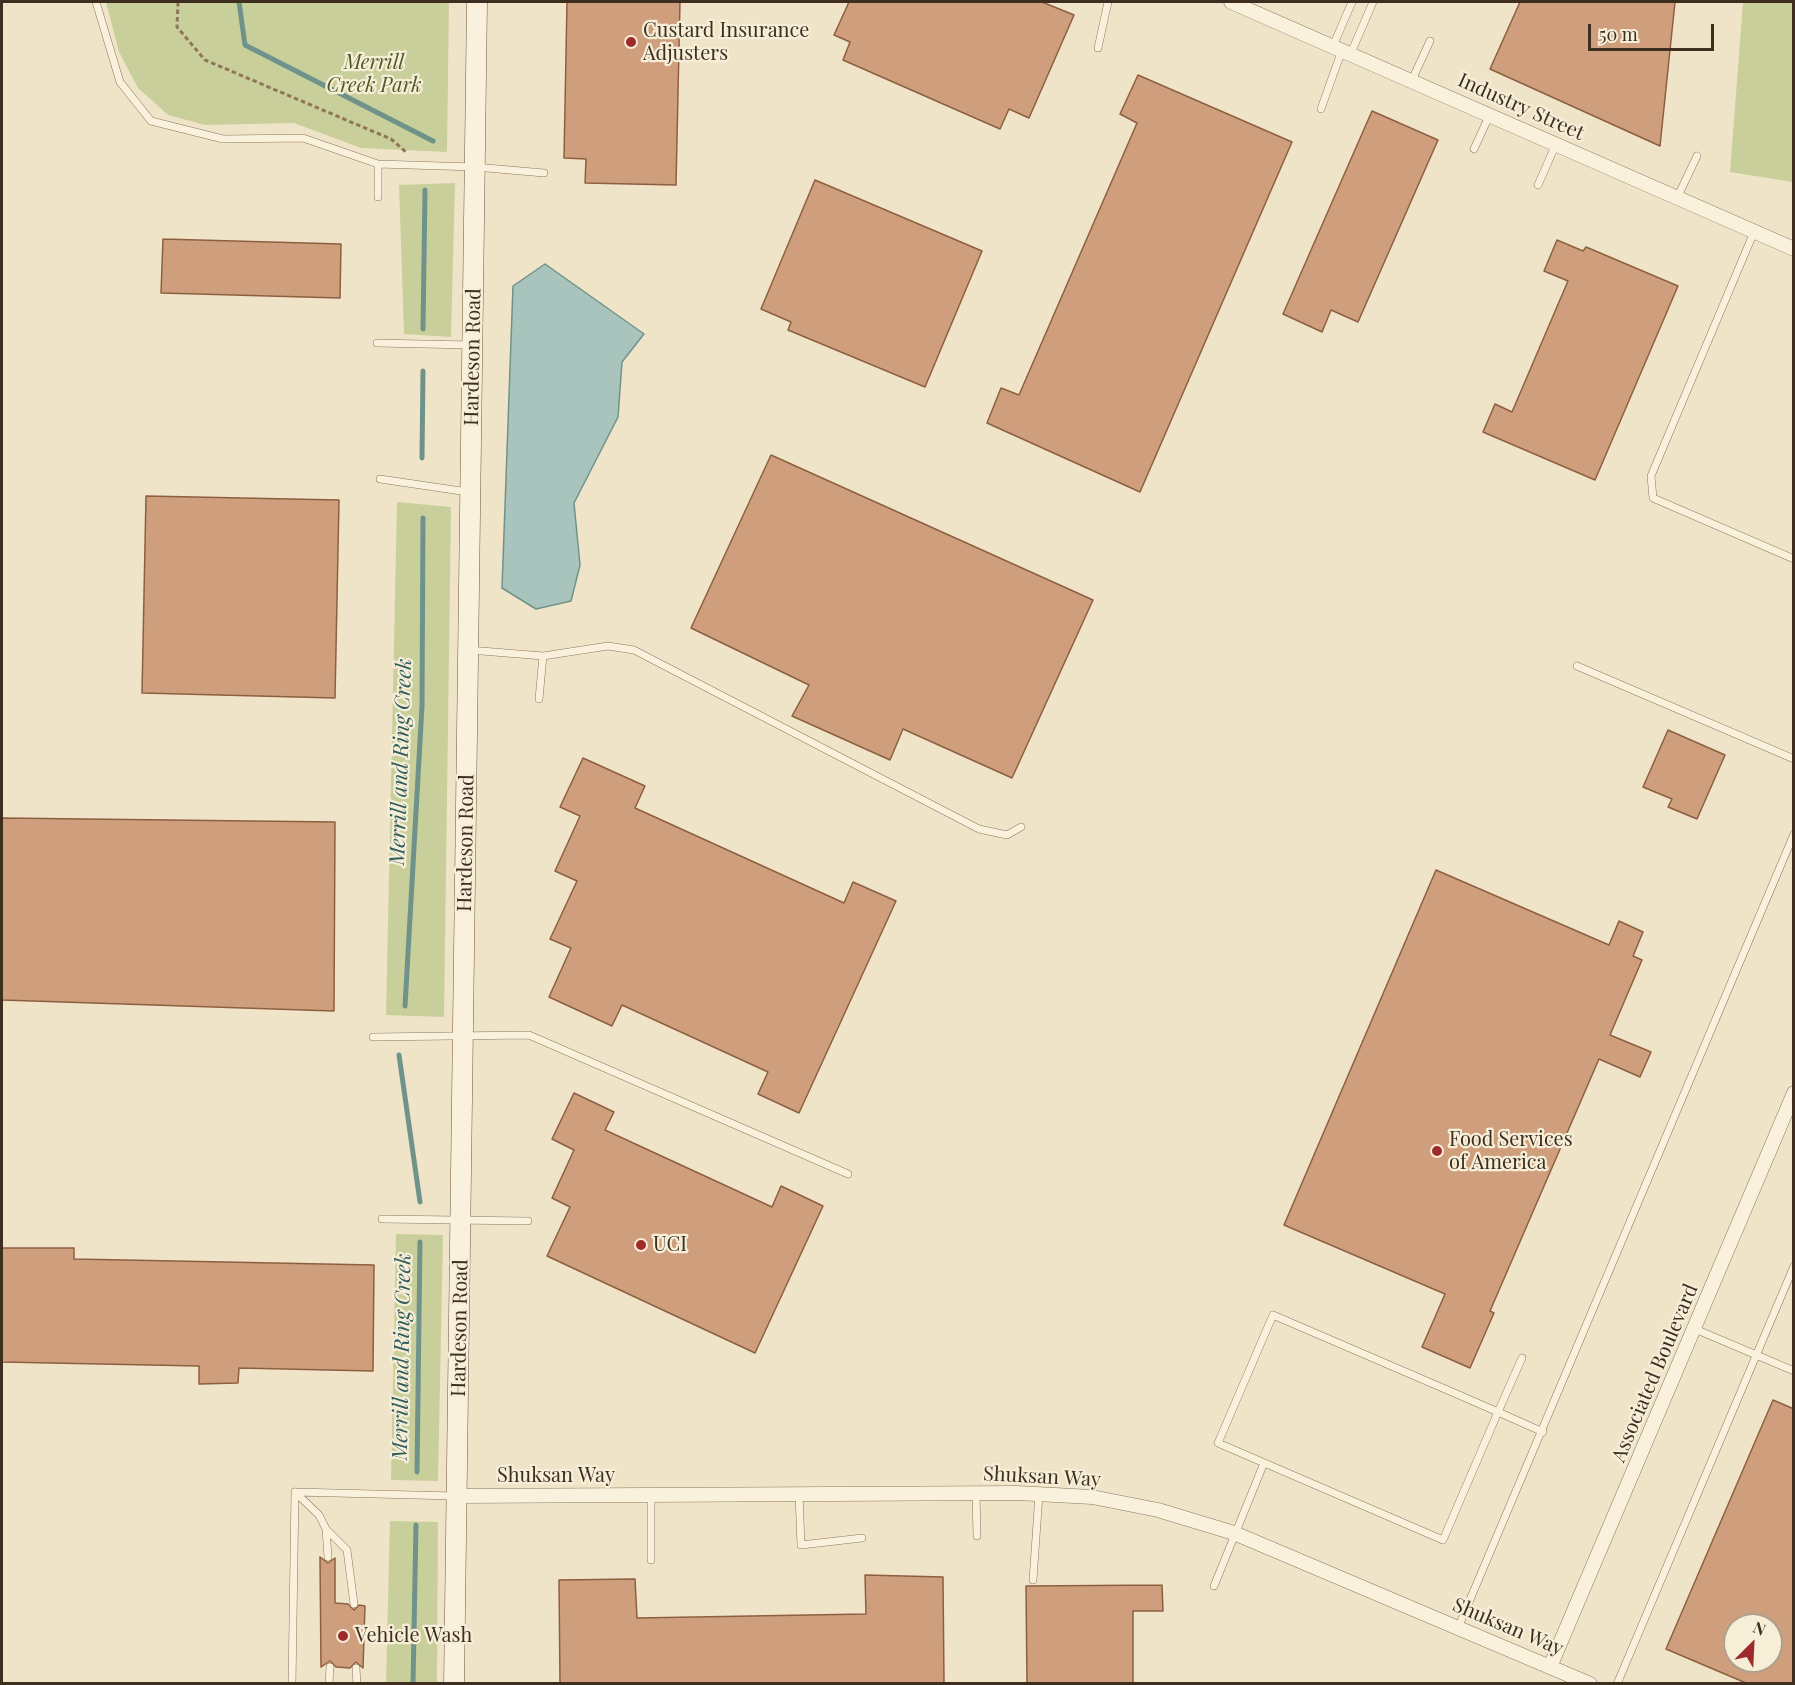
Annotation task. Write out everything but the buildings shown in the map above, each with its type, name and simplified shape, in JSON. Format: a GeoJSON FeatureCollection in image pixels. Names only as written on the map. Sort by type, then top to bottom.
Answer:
{"type":"FeatureCollection","features":[{"type":"Feature","properties":{"kind":"street","name":"Hardeson Road"},"geometry":{"type":"LineString","coordinates":[[454,1683],[477,2]]}},
{"type":"Feature","properties":{"kind":"street","name":"Industry Street"},"geometry":{"type":"LineString","coordinates":[[1231,2],[1794,249]]}},
{"type":"Feature","properties":{"kind":"street","name":"Associated Boulevard"},"geometry":{"type":"LineString","coordinates":[[1550,1667],[1794,1093]]}},
{"type":"Feature","properties":{"kind":"street","name":"Shuksan Way"},"geometry":{"type":"LineString","coordinates":[[458,1496],[976,1493],[1092,1497],[1136,1505],[1234,1533],[1590,1683]]}},
{"type":"Feature","properties":{"kind":"lane"},"geometry":{"type":"LineString","coordinates":[[96,2],[120,82],[152,121],[223,139],[303,138],[378,164],[475,166],[544,173]]}},
{"type":"Feature","properties":{"kind":"lane"},"geometry":{"type":"LineString","coordinates":[[1098,48],[1108,2]]}},
{"type":"Feature","properties":{"kind":"lane"},"geometry":{"type":"LineString","coordinates":[[1321,109],[1342,50],[1352,2]]}},
{"type":"Feature","properties":{"kind":"lane"},"geometry":{"type":"LineString","coordinates":[[1342,50],[1373,2]]}},
{"type":"Feature","properties":{"kind":"lane"},"geometry":{"type":"LineString","coordinates":[[1412,80],[1430,41]]}},
{"type":"Feature","properties":{"kind":"lane"},"geometry":{"type":"LineString","coordinates":[[1474,149],[1490,114]]}},
{"type":"Feature","properties":{"kind":"lane"},"geometry":{"type":"LineString","coordinates":[[1538,185],[1556,144]]}},
{"type":"Feature","properties":{"kind":"lane"},"geometry":{"type":"LineString","coordinates":[[1677,199],[1697,156]]}},
{"type":"Feature","properties":{"kind":"lane"},"geometry":{"type":"LineString","coordinates":[[378,164],[378,197]]}},
{"type":"Feature","properties":{"kind":"lane"},"geometry":{"type":"LineString","coordinates":[[1754,232],[1651,476],[1653,498],[1794,559]]}},
{"type":"Feature","properties":{"kind":"lane"},"geometry":{"type":"LineString","coordinates":[[377,343],[473,345]]}},
{"type":"Feature","properties":{"kind":"lane"},"geometry":{"type":"LineString","coordinates":[[380,479],[471,492]]}},
{"type":"Feature","properties":{"kind":"lane"},"geometry":{"type":"LineString","coordinates":[[469,650],[543,656],[608,646],[634,650],[979,829],[1007,835],[1021,827]]}},
{"type":"Feature","properties":{"kind":"lane"},"geometry":{"type":"LineString","coordinates":[[538,699],[543,656]]}},
{"type":"Feature","properties":{"kind":"lane"},"geometry":{"type":"LineString","coordinates":[[1577,666],[1794,759]]}},
{"type":"Feature","properties":{"kind":"lane"},"geometry":{"type":"LineString","coordinates":[[1458,1628],[1543,1432],[1794,834]]}},
{"type":"Feature","properties":{"kind":"lane"},"geometry":{"type":"LineString","coordinates":[[373,1037],[464,1034],[529,1035],[848,1174]]}},
{"type":"Feature","properties":{"kind":"lane"},"geometry":{"type":"LineString","coordinates":[[382,1220],[528,1221]]}},
{"type":"Feature","properties":{"kind":"lane"},"geometry":{"type":"LineString","coordinates":[[1617,1683],[1794,1266]]}},
{"type":"Feature","properties":{"kind":"lane"},"geometry":{"type":"LineString","coordinates":[[1522,1358],[1498,1412],[1443,1540],[1218,1443],[1273,1315],[1498,1412],[1543,1432]]}},
{"type":"Feature","properties":{"kind":"lane"},"geometry":{"type":"LineString","coordinates":[[1695,1329],[1794,1371]]}},
{"type":"Feature","properties":{"kind":"lane"},"geometry":{"type":"LineString","coordinates":[[1214,1586],[1264,1463]]}},
{"type":"Feature","properties":{"kind":"lane"},"geometry":{"type":"LineString","coordinates":[[295,1492],[458,1496]]}},
{"type":"Feature","properties":{"kind":"lane"},"geometry":{"type":"LineString","coordinates":[[295,1492],[315,1509],[326,1529],[347,1550],[354,1605]]}},
{"type":"Feature","properties":{"kind":"lane"},"geometry":{"type":"LineString","coordinates":[[292,1683],[295,1492]]}},
{"type":"Feature","properties":{"kind":"lane"},"geometry":{"type":"LineString","coordinates":[[976,1493],[977,1536]]}},
{"type":"Feature","properties":{"kind":"lane"},"geometry":{"type":"LineString","coordinates":[[799,1494],[801,1545],[862,1538]]}},
{"type":"Feature","properties":{"kind":"lane"},"geometry":{"type":"LineString","coordinates":[[1033,1580],[1039,1494]]}},
{"type":"Feature","properties":{"kind":"lane"},"geometry":{"type":"LineString","coordinates":[[651,1495],[651,1560]]}},
{"type":"Feature","properties":{"kind":"lane"},"geometry":{"type":"LineString","coordinates":[[326,1529],[328,1557]]}},
{"type":"Feature","properties":{"kind":"lane"},"geometry":{"type":"LineString","coordinates":[[329,1683],[330,1667]]}},
{"type":"Feature","properties":{"kind":"lane"},"geometry":{"type":"LineString","coordinates":[[356,1668],[357,1683]]}},
{"type":"Feature","properties":{"kind":"path"},"geometry":{"type":"LineString","coordinates":[[178,2],[177,27],[205,60],[391,139],[421,165]]}},
{"type":"Feature","properties":{"kind":"green space","name":"Merrill Creek Park"},"geometry":{"type":"Polygon","coordinates":[[[106,2],[449,2],[447,152],[361,148],[294,123],[205,125],[168,115],[138,88],[119,52],[106,2]]]}},
{"type":"Feature","properties":{"kind":"green space"},"geometry":{"type":"Polygon","coordinates":[[[1743,2],[1793,2],[1793,182],[1730,172],[1743,2]]]}},
{"type":"Feature","properties":{"kind":"green space"},"geometry":{"type":"Polygon","coordinates":[[[455,183],[451,337],[404,334],[399,185],[455,183]]]}},
{"type":"Feature","properties":{"kind":"green space"},"geometry":{"type":"Polygon","coordinates":[[[397,502],[451,507],[444,1017],[386,1015],[397,502]]]}},
{"type":"Feature","properties":{"kind":"green space"},"geometry":{"type":"Polygon","coordinates":[[[396,1234],[443,1235],[438,1481],[391,1480],[396,1234]]]}},
{"type":"Feature","properties":{"kind":"green space"},"geometry":{"type":"Polygon","coordinates":[[[390,1521],[438,1522],[437,1683],[386,1683],[390,1521]]]}},
{"type":"Feature","properties":{"kind":"water"},"geometry":{"type":"Polygon","coordinates":[[[545,264],[644,334],[622,362],[618,417],[574,503],[580,565],[571,601],[536,609],[502,588],[513,286],[545,264]]]}},
{"type":"Feature","properties":{"kind":"waterway","name":"Merrill and Ring Creek"},"geometry":{"type":"LineString","coordinates":[[239,2],[245,45],[433,141]]}},
{"type":"Feature","properties":{"kind":"waterway","name":"Merrill and Ring Creek"},"geometry":{"type":"LineString","coordinates":[[423,329],[425,190]]}},
{"type":"Feature","properties":{"kind":"waterway","name":"Merrill and Ring Creek"},"geometry":{"type":"LineString","coordinates":[[422,458],[423,371]]}},
{"type":"Feature","properties":{"kind":"waterway","name":"Merrill and Ring Creek"},"geometry":{"type":"LineString","coordinates":[[405,1006],[422,706],[423,518]]}},
{"type":"Feature","properties":{"kind":"waterway","name":"Merrill and Ring Creek"},"geometry":{"type":"LineString","coordinates":[[399,1055],[420,1202]]}},
{"type":"Feature","properties":{"kind":"waterway","name":"Merrill and Ring Creek"},"geometry":{"type":"LineString","coordinates":[[417,1472],[420,1242]]}},
{"type":"Feature","properties":{"kind":"waterway","name":"Merrill and Ring Creek"},"geometry":{"type":"LineString","coordinates":[[413,1684],[416,1525]]}},
{"type":"Feature","properties":{"kind":"place","name":"Custard Insurance Adjusters"},"geometry":{"type":"Point","coordinates":[631,42]}},
{"type":"Feature","properties":{"kind":"place","name":"Food Services of America"},"geometry":{"type":"Point","coordinates":[1437,1151]}},
{"type":"Feature","properties":{"kind":"place","name":"UCI"},"geometry":{"type":"Point","coordinates":[641,1245]}},
{"type":"Feature","properties":{"kind":"place","name":"Vehicle Wash"},"geometry":{"type":"Point","coordinates":[343,1636]}}]}
